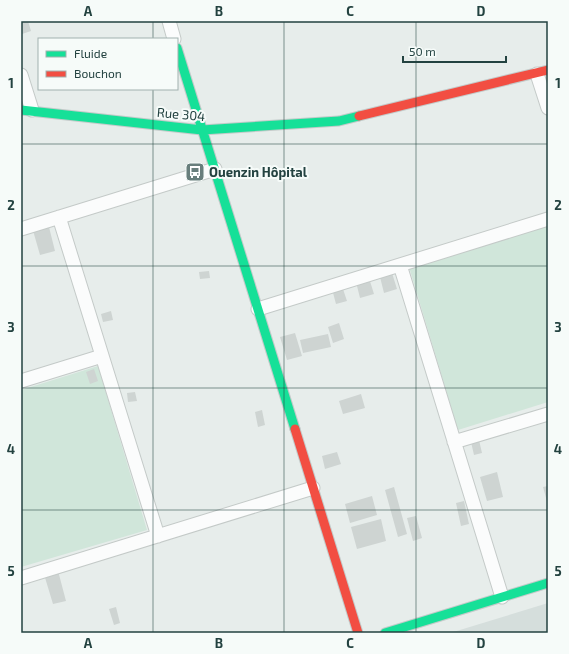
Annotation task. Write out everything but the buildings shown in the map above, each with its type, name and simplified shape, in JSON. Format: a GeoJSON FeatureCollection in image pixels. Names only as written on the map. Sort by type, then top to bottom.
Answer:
{"type":"FeatureCollection","features":[{"type":"Feature","properties":{"kind":"street"},"geometry":{"type":"LineString","coordinates":[[169,21],[174,38]]}},
{"type":"Feature","properties":{"kind":"street"},"geometry":{"type":"LineString","coordinates":[[178,51],[358,633]]}},
{"type":"Feature","properties":{"kind":"street"},"geometry":{"type":"LineString","coordinates":[[543,72],[548,108]]}},
{"type":"Feature","properties":{"kind":"street","name":"Rue 304"},"geometry":{"type":"LineString","coordinates":[[26,110],[202,130],[339,121],[543,72]]}},
{"type":"Feature","properties":{"kind":"street"},"geometry":{"type":"LineString","coordinates":[[21,75],[26,110]]}},
{"type":"Feature","properties":{"kind":"street"},"geometry":{"type":"LineString","coordinates":[[21,229],[215,169]]}},
{"type":"Feature","properties":{"kind":"street"},"geometry":{"type":"LineString","coordinates":[[60,217],[158,536]]}},
{"type":"Feature","properties":{"kind":"street"},"geometry":{"type":"LineString","coordinates":[[258,309],[548,219]]}},
{"type":"Feature","properties":{"kind":"street"},"geometry":{"type":"LineString","coordinates":[[400,265],[502,597]]}},
{"type":"Feature","properties":{"kind":"street"},"geometry":{"type":"LineString","coordinates":[[21,380],[102,356]]}},
{"type":"Feature","properties":{"kind":"street"},"geometry":{"type":"LineString","coordinates":[[454,442],[548,414]]}},
{"type":"Feature","properties":{"kind":"street"},"geometry":{"type":"LineString","coordinates":[[21,578],[313,488]]}},
{"type":"Feature","properties":{"kind":"street"},"geometry":{"type":"LineString","coordinates":[[385,633],[548,583]]}},
{"type":"Feature","properties":{"kind":"shaded area"},"geometry":{"type":"Polygon","coordinates":[[[548,603],[548,633],[450,633],[548,603]]]}},
{"type":"Feature","properties":{"kind":"green space"},"geometry":{"type":"Polygon","coordinates":[[[548,225],[548,402],[458,430],[409,267],[548,225]]]}},
{"type":"Feature","properties":{"kind":"green space"},"geometry":{"type":"Polygon","coordinates":[[[98,366],[147,530],[21,567],[21,390],[98,366]]]}},
{"type":"Feature","properties":{"kind":"traffic: fast"},"geometry":{"type":"LineString","coordinates":[[178,51],[295,429]]}},
{"type":"Feature","properties":{"kind":"traffic: fast"},"geometry":{"type":"LineString","coordinates":[[21,110],[202,130],[339,121],[359,116]]}},
{"type":"Feature","properties":{"kind":"traffic: fast"},"geometry":{"type":"LineString","coordinates":[[385,633],[548,583]]}},
{"type":"Feature","properties":{"kind":"traffic: jam"},"geometry":{"type":"LineString","coordinates":[[359,116],[548,70]]}},
{"type":"Feature","properties":{"kind":"traffic: jam"},"geometry":{"type":"LineString","coordinates":[[295,429],[358,633]]}},
{"type":"Feature","properties":{"kind":"place","name":"Ouenzin Hôpital"},"geometry":{"type":"Point","coordinates":[195,172]}}]}
